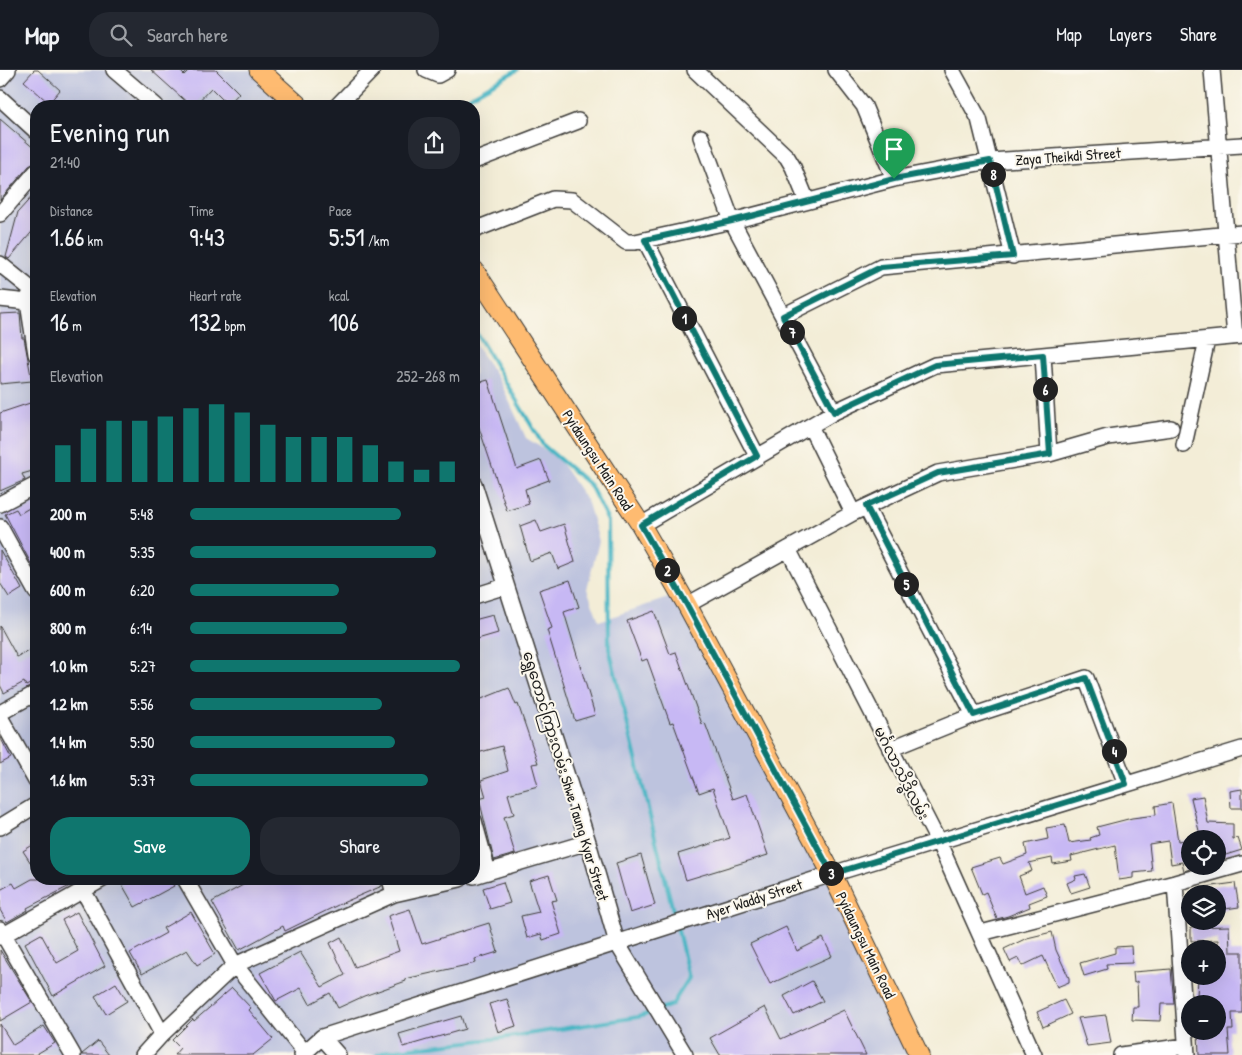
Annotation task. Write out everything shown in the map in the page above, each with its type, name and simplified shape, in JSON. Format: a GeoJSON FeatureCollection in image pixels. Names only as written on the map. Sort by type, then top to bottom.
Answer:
{"type":"FeatureCollection","features":[{"type":"Feature","properties":{"kind":"main road"},"geometry":{"type":"LineString","coordinates":[[259,70],[292,100]]}},
{"type":"Feature","properties":{"kind":"main road","name":"Pyidaungsu Main Road"},"geometry":{"type":"LineString","coordinates":[[480,279],[641,525],[687,605],[832,874],[919,1055]]}},
{"type":"Feature","properties":{"kind":"street"},"geometry":{"type":"LineString","coordinates":[[0,79],[8,70]]}},
{"type":"Feature","properties":{"kind":"street"},"geometry":{"type":"LineString","coordinates":[[114,70],[149,100]]}},
{"type":"Feature","properties":{"kind":"street"},"geometry":{"type":"LineString","coordinates":[[343,100],[372,70]]}},
{"type":"Feature","properties":{"kind":"street"},"geometry":{"type":"LineString","coordinates":[[426,70],[438,75],[446,70]]}},
{"type":"Feature","properties":{"kind":"street"},"geometry":{"type":"LineString","coordinates":[[695,70],[787,157],[807,201]]}},
{"type":"Feature","properties":{"kind":"street"},"geometry":{"type":"LineString","coordinates":[[836,70],[864,106],[894,179]]}},
{"type":"Feature","properties":{"kind":"street"},"geometry":{"type":"LineString","coordinates":[[952,70],[979,119],[1013,256]]}},
{"type":"Feature","properties":{"kind":"street"},"geometry":{"type":"LineString","coordinates":[[641,525],[834,412],[935,365],[1239,337],[1226,235],[1212,70]]}},
{"type":"Feature","properties":{"kind":"street"},"geometry":{"type":"LineString","coordinates":[[0,98],[30,126]]}},
{"type":"Feature","properties":{"kind":"street"},"geometry":{"type":"LineString","coordinates":[[480,159],[578,121]]}},
{"type":"Feature","properties":{"kind":"street"},"geometry":{"type":"LineString","coordinates":[[701,137],[732,221],[834,412]]}},
{"type":"Feature","properties":{"kind":"street","name":"Zaya Theikdi Street"},"geometry":{"type":"LineString","coordinates":[[480,228],[553,199],[563,198],[572,200],[626,242],[645,240],[732,221],[894,179],[990,161],[1242,146]]}},
{"type":"Feature","properties":{"kind":"street"},"geometry":{"type":"LineString","coordinates":[[0,214],[30,179]]}},
{"type":"Feature","properties":{"kind":"street"},"geometry":{"type":"LineString","coordinates":[[783,316],[881,267],[1242,234]]}},
{"type":"Feature","properties":{"kind":"street"},"geometry":{"type":"LineString","coordinates":[[645,240],[757,456]]}},
{"type":"Feature","properties":{"kind":"street"},"geometry":{"type":"LineString","coordinates":[[0,264],[30,290]]}},
{"type":"Feature","properties":{"kind":"street"},"geometry":{"type":"LineString","coordinates":[[0,299],[30,292]]}},
{"type":"Feature","properties":{"kind":"street"},"geometry":{"type":"LineString","coordinates":[[1184,445],[1207,340]]}},
{"type":"Feature","properties":{"kind":"street"},"geometry":{"type":"LineString","coordinates":[[1043,355],[1050,454]]}},
{"type":"Feature","properties":{"kind":"street"},"geometry":{"type":"LineString","coordinates":[[810,426],[974,715]]}},
{"type":"Feature","properties":{"kind":"street"},"geometry":{"type":"LineString","coordinates":[[687,605],[859,510],[938,473],[1050,454],[1108,437],[1171,428]]}},
{"type":"Feature","properties":{"kind":"street"},"geometry":{"type":"LineString","coordinates":[[0,504],[30,488]]}},
{"type":"Feature","properties":{"kind":"street","name":"ရွှေတောင်ကြားလမ်း Shwe Taung Kyar Street"},"geometry":{"type":"LineString","coordinates":[[480,503],[588,842],[617,942],[682,1055]]}},
{"type":"Feature","properties":{"kind":"street"},"geometry":{"type":"LineString","coordinates":[[0,527],[30,581]]}},
{"type":"Feature","properties":{"kind":"street","name":"မင်္ဂလာသိဒ္ဓိလမ်း"},"geometry":{"type":"LineString","coordinates":[[788,549],[938,841],[981,933],[1034,1055]]}},
{"type":"Feature","properties":{"kind":"street"},"geometry":{"type":"LineString","coordinates":[[480,594],[506,586]]}},
{"type":"Feature","properties":{"kind":"street"},"geometry":{"type":"LineString","coordinates":[[890,749],[974,715],[1086,678],[1126,784]]}},
{"type":"Feature","properties":{"kind":"street"},"geometry":{"type":"LineString","coordinates":[[30,697],[0,715],[30,770]]}},
{"type":"Feature","properties":{"kind":"street","name":"Ayer Waddy Street"},"geometry":{"type":"LineString","coordinates":[[304,1054],[322,1037],[832,874],[1242,749]]}},
{"type":"Feature","properties":{"kind":"street"},"geometry":{"type":"LineString","coordinates":[[0,827],[30,810]]}},
{"type":"Feature","properties":{"kind":"street"},"geometry":{"type":"LineString","coordinates":[[481,874],[588,842]]}},
{"type":"Feature","properties":{"kind":"street"},"geometry":{"type":"LineString","coordinates":[[981,933],[1175,884],[1242,864]]}},
{"type":"Feature","properties":{"kind":"street"},"geometry":{"type":"LineString","coordinates":[[1121,1055],[1186,1050],[1175,884]]}},
{"type":"Feature","properties":{"kind":"street"},"geometry":{"type":"LineString","coordinates":[[73,1055],[1,934],[92,885]]}},
{"type":"Feature","properties":{"kind":"street"},"geometry":{"type":"LineString","coordinates":[[189,885],[236,965],[304,1054]]}},
{"type":"Feature","properties":{"kind":"street"},"geometry":{"type":"LineString","coordinates":[[392,885],[394,894]]}},
{"type":"Feature","properties":{"kind":"street"},"geometry":{"type":"LineString","coordinates":[[143,1055],[162,1034],[236,965],[394,894],[434,885]]}},
{"type":"Feature","properties":{"kind":"street"},"geometry":{"type":"LineString","coordinates":[[83,890],[162,1034]]}},
{"type":"Feature","properties":{"kind":"street"},"geometry":{"type":"LineString","coordinates":[[322,1037],[338,1055]]}},
{"type":"Feature","properties":{"kind":"shaded area"},"geometry":{"type":"Polygon","coordinates":[[[0,70],[259,70],[292,100],[30,100],[30,885],[480,885],[480,352],[501,383],[526,438],[558,458],[588,503],[599,541],[587,589],[599,621],[680,594],[919,1055],[0,1055],[0,70]]]}},
{"type":"Feature","properties":{"kind":"building"},"geometry":{"type":"Polygon","coordinates":[[[34,70],[38,70],[60,90],[52,100],[46,100],[24,81],[34,70]]]}},
{"type":"Feature","properties":{"kind":"building"},"geometry":{"type":"Polygon","coordinates":[[[151,70],[179,70],[184,75],[189,70],[216,70],[239,93],[233,100],[223,100],[211,88],[200,100],[184,100],[151,70]]]}},
{"type":"Feature","properties":{"kind":"building"},"geometry":{"type":"Polygon","coordinates":[[[0,119],[30,145],[30,165],[0,200],[0,119]]]}},
{"type":"Feature","properties":{"kind":"building"},"geometry":{"type":"Polygon","coordinates":[[[30,199],[30,234],[9,259],[6,257],[18,212],[30,199]]]}},
{"type":"Feature","properties":{"kind":"building"},"geometry":{"type":"Polygon","coordinates":[[[20,313],[22,338],[24,338],[30,370],[30,381],[0,384],[0,314],[20,313]]]}},
{"type":"Feature","properties":{"kind":"building"},"geometry":{"type":"Polygon","coordinates":[[[488,380],[517,469],[541,460],[549,480],[525,489],[529,504],[507,511],[480,431],[480,382],[488,380]]]}},
{"type":"Feature","properties":{"kind":"building"},"geometry":{"type":"Polygon","coordinates":[[[30,403],[30,472],[22,474],[25,480],[0,491],[0,413],[30,403]]]}},
{"type":"Feature","properties":{"kind":"building"},"geometry":{"type":"Polygon","coordinates":[[[30,508],[30,562],[5,514],[16,509],[19,514],[30,508]]]}},
{"type":"Feature","properties":{"kind":"building"},"geometry":{"type":"Polygon","coordinates":[[[536,520],[541,532],[564,524],[575,562],[558,569],[552,553],[530,561],[520,526],[536,520]]]}},
{"type":"Feature","properties":{"kind":"building"},"geometry":{"type":"Polygon","coordinates":[[[0,550],[22,589],[9,597],[0,583],[0,550]]]}},
{"type":"Feature","properties":{"kind":"building"},"geometry":{"type":"Polygon","coordinates":[[[570,580],[579,607],[564,612],[595,715],[575,721],[547,630],[552,628],[539,590],[570,580]]]}},
{"type":"Feature","properties":{"kind":"building"},"geometry":{"type":"Polygon","coordinates":[[[654,611],[670,654],[676,652],[702,724],[705,723],[733,799],[747,794],[768,855],[686,880],[678,854],[730,838],[713,788],[699,793],[673,722],[670,723],[647,659],[642,661],[627,621],[654,611]]]}},
{"type":"Feature","properties":{"kind":"building"},"geometry":{"type":"Polygon","coordinates":[[[493,615],[498,633],[480,638],[480,618],[493,615]]]}},
{"type":"Feature","properties":{"kind":"building"},"geometry":{"type":"Polygon","coordinates":[[[0,626],[17,657],[30,650],[30,684],[26,686],[24,682],[4,693],[0,685],[0,626]]]}},
{"type":"Feature","properties":{"kind":"building"},"geometry":{"type":"Polygon","coordinates":[[[509,688],[516,705],[518,704],[538,763],[532,764],[538,786],[508,794],[514,814],[504,817],[515,854],[494,860],[480,803],[480,799],[486,797],[481,780],[508,771],[502,746],[480,752],[480,700],[509,688]]]}},
{"type":"Feature","properties":{"kind":"building"},"geometry":{"type":"Polygon","coordinates":[[[0,737],[11,758],[0,764],[0,737]]]}},
{"type":"Feature","properties":{"kind":"building"},"geometry":{"type":"Polygon","coordinates":[[[1242,789],[1242,808],[1231,808],[1230,791],[1242,789]]]}},
{"type":"Feature","properties":{"kind":"building"},"geometry":{"type":"Polygon","coordinates":[[[1203,796],[1208,823],[1233,824],[1233,839],[1238,838],[1242,850],[1226,855],[1226,830],[1199,830],[1191,798],[1203,796]]]}},
{"type":"Feature","properties":{"kind":"building"},"geometry":{"type":"Polygon","coordinates":[[[1172,803],[1178,841],[1181,840],[1181,862],[1171,864],[1168,841],[1149,844],[1152,871],[1133,873],[1133,878],[1119,880],[1115,845],[1071,856],[1072,861],[1053,864],[1052,858],[1029,863],[1032,871],[1019,876],[1025,893],[1043,886],[1047,896],[1029,903],[1030,907],[997,919],[986,892],[982,894],[971,867],[1000,858],[1003,864],[1027,855],[1025,844],[1048,839],[1046,828],[1065,825],[1069,843],[1091,840],[1090,838],[1099,835],[1097,827],[1132,818],[1156,815],[1155,806],[1172,803]]]}},
{"type":"Feature","properties":{"kind":"building"},"geometry":{"type":"Polygon","coordinates":[[[30,847],[30,862],[23,851],[30,847]]]}},
{"type":"Feature","properties":{"kind":"building"},"geometry":{"type":"Polygon","coordinates":[[[641,855],[655,905],[630,913],[616,863],[641,855]]]}},
{"type":"Feature","properties":{"kind":"building"},"geometry":{"type":"Polygon","coordinates":[[[1085,874],[1090,887],[1071,893],[1067,883],[1076,879],[1075,876],[1085,874]]]}},
{"type":"Feature","properties":{"kind":"building"},"geometry":{"type":"Polygon","coordinates":[[[549,875],[557,900],[551,901],[561,934],[543,940],[541,934],[527,938],[521,916],[539,912],[529,881],[549,875]]]}},
{"type":"Feature","properties":{"kind":"building"},"geometry":{"type":"Polygon","coordinates":[[[30,880],[30,885],[71,885],[27,908],[28,910],[7,922],[0,910],[0,890],[13,883],[16,888],[30,880]]]}},
{"type":"Feature","properties":{"kind":"building"},"geometry":{"type":"Polygon","coordinates":[[[503,882],[510,903],[490,909],[483,888],[503,882]]]}},
{"type":"Feature","properties":{"kind":"building"},"geometry":{"type":"Polygon","coordinates":[[[1235,883],[1239,907],[1226,909],[1226,885],[1220,885],[1235,883]]]}},
{"type":"Feature","properties":{"kind":"building"},"geometry":{"type":"Polygon","coordinates":[[[122,885],[174,886],[135,907],[122,885]]]}},
{"type":"Feature","properties":{"kind":"building"},"geometry":{"type":"Polygon","coordinates":[[[243,885],[382,886],[285,931],[283,926],[239,950],[212,902],[243,885]]]}},
{"type":"Feature","properties":{"kind":"building"},"geometry":{"type":"Polygon","coordinates":[[[410,909],[422,944],[489,923],[498,952],[475,959],[476,963],[405,979],[406,981],[364,996],[338,1008],[330,993],[310,1004],[301,988],[276,1001],[260,973],[300,952],[322,987],[345,975],[330,943],[341,937],[355,967],[399,951],[388,916],[410,909]]]}},
{"type":"Feature","properties":{"kind":"building"},"geometry":{"type":"Polygon","coordinates":[[[77,912],[105,966],[53,996],[25,943],[41,934],[57,963],[78,951],[62,920],[77,912]]]}},
{"type":"Feature","properties":{"kind":"building"},"geometry":{"type":"Polygon","coordinates":[[[191,912],[215,954],[197,965],[187,950],[142,974],[130,953],[166,933],[163,928],[191,912]]]}},
{"type":"Feature","properties":{"kind":"building"},"geometry":{"type":"Polygon","coordinates":[[[1226,926],[1229,926],[1230,952],[1242,952],[1242,1013],[1232,1013],[1233,1030],[1228,1030],[1230,1055],[1199,1055],[1198,1040],[1226,1040],[1226,995],[1197,995],[1198,985],[1226,985],[1226,940],[1191,940],[1191,930],[1226,930],[1226,926]]]}},
{"type":"Feature","properties":{"kind":"building"},"geometry":{"type":"Polygon","coordinates":[[[786,927],[797,951],[823,938],[832,956],[770,984],[750,944],[786,927]]]}},
{"type":"Feature","properties":{"kind":"building"},"geometry":{"type":"Polygon","coordinates":[[[1052,932],[1056,950],[1069,978],[1069,982],[1057,987],[1043,956],[1022,966],[1018,958],[1010,962],[1004,949],[1027,938],[1052,932]]]}},
{"type":"Feature","properties":{"kind":"building"},"geometry":{"type":"Polygon","coordinates":[[[1131,946],[1132,963],[1106,964],[1107,969],[1084,976],[1080,963],[1115,953],[1115,947],[1131,946]]]}},
{"type":"Feature","properties":{"kind":"building"},"geometry":{"type":"Polygon","coordinates":[[[0,950],[32,1002],[0,1021],[0,950]]]}},
{"type":"Feature","properties":{"kind":"building"},"geometry":{"type":"Polygon","coordinates":[[[1171,969],[1174,1004],[1161,1004],[1160,1021],[1132,1020],[1133,1007],[1138,1007],[1137,981],[1134,983],[1133,972],[1171,969]]]}},
{"type":"Feature","properties":{"kind":"building"},"geometry":{"type":"Polygon","coordinates":[[[812,981],[823,1001],[794,1015],[784,996],[812,981]]]}},
{"type":"Feature","properties":{"kind":"building"},"geometry":{"type":"Polygon","coordinates":[[[116,983],[127,1001],[106,1014],[95,996],[116,983]]]}},
{"type":"Feature","properties":{"kind":"building"},"geometry":{"type":"Polygon","coordinates":[[[232,988],[251,1008],[249,1010],[273,1039],[253,1055],[174,1055],[180,1048],[172,1040],[193,1019],[194,1021],[232,988]]]}},
{"type":"Feature","properties":{"kind":"building"},"geometry":{"type":"Polygon","coordinates":[[[507,999],[516,1026],[498,1032],[489,1004],[507,999]]]}},
{"type":"Feature","properties":{"kind":"building"},"geometry":{"type":"Polygon","coordinates":[[[1064,1000],[1071,1014],[1043,1027],[1037,1012],[1064,1000]]]}},
{"type":"Feature","properties":{"kind":"building"},"geometry":{"type":"Polygon","coordinates":[[[765,1007],[781,1039],[844,1010],[866,1055],[720,1055],[710,1038],[765,1007]]]}},
{"type":"Feature","properties":{"kind":"building"},"geometry":{"type":"Polygon","coordinates":[[[1106,1015],[1111,1043],[1087,1046],[1078,1018],[1106,1015]]]}},
{"type":"Feature","properties":{"kind":"building"},"geometry":{"type":"Polygon","coordinates":[[[461,1016],[465,1029],[403,1047],[399,1034],[461,1016]]]}},
{"type":"Feature","properties":{"kind":"building"},"geometry":{"type":"Polygon","coordinates":[[[0,1024],[13,1045],[44,1026],[55,1043],[35,1055],[0,1055],[0,1024]]]}},
{"type":"Feature","properties":{"kind":"building"},"geometry":{"type":"Polygon","coordinates":[[[98,1041],[109,1055],[82,1055],[82,1054],[98,1041]]]}},
{"type":"Feature","properties":{"kind":"waterway"},"geometry":{"type":"LineString","coordinates":[[464,100],[517,70]]}},
{"type":"Feature","properties":{"kind":"waterway"},"geometry":{"type":"LineString","coordinates":[[480,339],[543,445],[590,485],[608,521],[609,648],[675,919]]}},
{"type":"Feature","properties":{"kind":"waterway"},"geometry":{"type":"LineString","coordinates":[[660,1009],[672,1005],[689,978],[677,926]]}},
{"type":"Feature","properties":{"kind":"waterway"},"geometry":{"type":"LineString","coordinates":[[377,1055],[387,1051],[502,1038],[638,1017],[654,1012]]}},
{"type":"Feature","properties":{"kind":"route"},"geometry":{"type":"LineString","coordinates":[[990,161],[1013,256],[881,267],[783,316],[834,412],[935,365],[1043,355],[1050,454],[938,473],[866,506],[974,715],[1086,678],[1126,784],[832,874],[687,605],[641,525],[757,456],[645,240],[732,221],[894,179],[990,161]]}}]}
